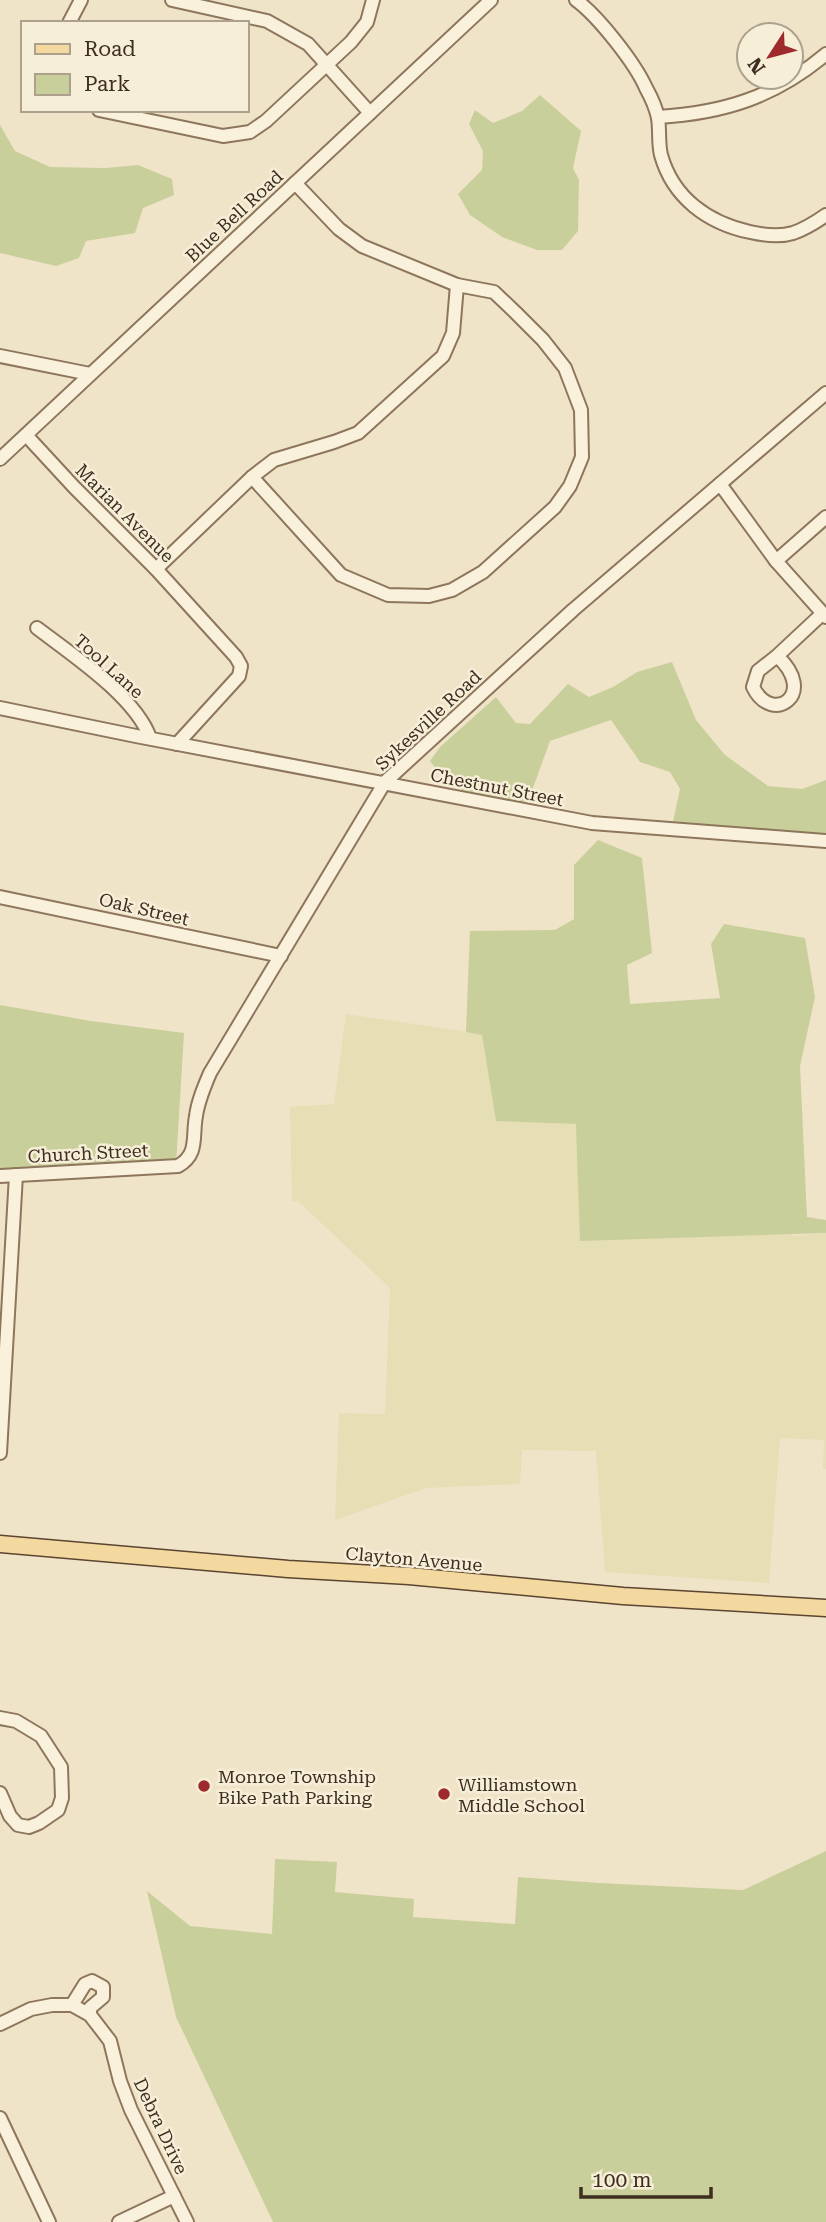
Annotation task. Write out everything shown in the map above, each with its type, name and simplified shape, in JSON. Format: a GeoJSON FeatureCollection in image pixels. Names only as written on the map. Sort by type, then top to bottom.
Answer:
{"type":"FeatureCollection","features":[{"type":"Feature","properties":{"kind":"main road","name":"Clayton Avenue"},"geometry":{"type":"LineString","coordinates":[[0,1545],[288,1569],[409,1576],[624,1597],[826,1608]]}},
{"type":"Feature","properties":{"kind":"street"},"geometry":{"type":"LineString","coordinates":[[70,21],[81,0]]}},
{"type":"Feature","properties":{"kind":"street"},"geometry":{"type":"LineString","coordinates":[[172,0],[239,7],[308,44],[370,113]]}},
{"type":"Feature","properties":{"kind":"street"},"geometry":{"type":"LineString","coordinates":[[109,112],[223,136],[250,132],[266,121],[351,42],[367,22],[373,0]]}},
{"type":"Feature","properties":{"kind":"street","name":"Blue Bell Road"},"geometry":{"type":"LineString","coordinates":[[0,459],[491,0]]}},
{"type":"Feature","properties":{"kind":"street"},"geometry":{"type":"LineString","coordinates":[[578,1],[626,54],[647,89],[658,117],[661,155],[674,184],[698,210],[720,224],[758,234],[791,233],[826,215]]}},
{"type":"Feature","properties":{"kind":"street"},"geometry":{"type":"LineString","coordinates":[[658,117],[696,113],[760,97],[808,69],[826,54]]}},
{"type":"Feature","properties":{"kind":"street"},"geometry":{"type":"LineString","coordinates":[[252,477],[341,575],[388,595],[429,596],[452,590],[483,572],[555,507],[570,486],[582,457],[581,410],[565,368],[543,340],[494,292],[457,285],[362,246],[333,224],[295,183]]}},
{"type":"Feature","properties":{"kind":"street"},"geometry":{"type":"LineString","coordinates":[[156,569],[252,477],[274,460],[358,433],[443,356],[453,333],[457,285]]}},
{"type":"Feature","properties":{"kind":"street"},"geometry":{"type":"LineString","coordinates":[[0,356],[90,374]]}},
{"type":"Feature","properties":{"kind":"street","name":"Sykesville Road"},"geometry":{"type":"LineString","coordinates":[[178,1166],[187,1161],[192,1151],[199,1102],[210,1073],[385,782],[573,610],[826,393]]}},
{"type":"Feature","properties":{"kind":"street","name":"Marian Avenue"},"geometry":{"type":"LineString","coordinates":[[26,435],[200,616],[230,649],[240,666],[239,676],[177,744]]}},
{"type":"Feature","properties":{"kind":"street"},"geometry":{"type":"LineString","coordinates":[[720,484],[776,561],[824,615],[777,656]]}},
{"type":"Feature","properties":{"kind":"street"},"geometry":{"type":"LineString","coordinates":[[776,561],[826,517]]}},
{"type":"Feature","properties":{"kind":"street","name":"Tool Lane"},"geometry":{"type":"LineString","coordinates":[[37,628],[122,698],[145,725],[150,738]]}},
{"type":"Feature","properties":{"kind":"street","name":"Chestnut Street"},"geometry":{"type":"LineString","coordinates":[[0,708],[592,823],[826,841]]}},
{"type":"Feature","properties":{"kind":"street","name":"Oak Street"},"geometry":{"type":"LineString","coordinates":[[0,897],[281,956]]}},
{"type":"Feature","properties":{"kind":"street","name":"Church Street"},"geometry":{"type":"LineString","coordinates":[[0,1176],[178,1166]]}},
{"type":"Feature","properties":{"kind":"street"},"geometry":{"type":"LineString","coordinates":[[0,1453],[16,1175]]}},
{"type":"Feature","properties":{"kind":"street"},"geometry":{"type":"LineString","coordinates":[[0,1718],[16,1721],[41,1736],[61,1767],[62,1798],[58,1811],[29,1827],[18,1825],[10,1816],[0,1793]]}},
{"type":"Feature","properties":{"kind":"street"},"geometry":{"type":"LineString","coordinates":[[0,2024],[31,2008],[72,2005],[85,1984],[92,1981],[103,1987],[103,1997],[90,2008],[90,2015]]}},
{"type":"Feature","properties":{"kind":"street","name":"Debra Drive"},"geometry":{"type":"LineString","coordinates":[[72,2005],[90,2015],[110,2041],[131,2110],[187,2222]]}},
{"type":"Feature","properties":{"kind":"street"},"geometry":{"type":"LineString","coordinates":[[0,2118],[49,2222]]}},
{"type":"Feature","properties":{"kind":"street"},"geometry":{"type":"LineString","coordinates":[[119,2222],[174,2196]]}},
{"type":"Feature","properties":{"kind":"shaded area"},"geometry":{"type":"Polygon","coordinates":[[[346,1014],[482,1034],[496,1121],[576,1124],[794,1236],[826,1233],[826,1469],[823,1469],[824,1440],[780,1438],[769,1583],[605,1572],[596,1451],[522,1450],[520,1484],[426,1488],[335,1520],[339,1413],[385,1414],[390,1288],[298,1201],[292,1201],[290,1107],[334,1104],[346,1014]]]}},
{"type":"Feature","properties":{"kind":"green space"},"geometry":{"type":"Polygon","coordinates":[[[540,95],[581,131],[573,168],[579,180],[578,231],[562,250],[537,250],[502,237],[470,215],[458,194],[482,170],[483,151],[469,124],[475,110],[493,123],[522,111],[540,95]]]}},
{"type":"Feature","properties":{"kind":"green space"},"geometry":{"type":"Polygon","coordinates":[[[0,125],[15,151],[50,167],[106,168],[138,165],[172,179],[174,195],[143,208],[135,233],[86,241],[79,258],[56,266],[0,253],[0,125]]]}},
{"type":"Feature","properties":{"kind":"green space"},"geometry":{"type":"Polygon","coordinates":[[[672,662],[696,720],[725,755],[768,786],[802,789],[826,780],[826,837],[672,826],[680,789],[670,772],[640,762],[611,720],[550,741],[526,807],[447,784],[430,761],[440,747],[496,697],[516,723],[530,724],[568,684],[589,697],[613,687],[637,672],[672,662]]]}},
{"type":"Feature","properties":{"kind":"green space"},"geometry":{"type":"Polygon","coordinates":[[[598,840],[642,858],[652,953],[627,965],[630,1004],[720,998],[711,944],[724,924],[805,938],[815,997],[800,1066],[807,1217],[826,1220],[826,1233],[580,1241],[576,1124],[496,1121],[482,1035],[466,1032],[470,931],[555,930],[574,919],[574,865],[598,840]]]}},
{"type":"Feature","properties":{"kind":"green space"},"geometry":{"type":"Polygon","coordinates":[[[0,1005],[91,1021],[184,1033],[176,1165],[0,1177],[0,1005]]]}},
{"type":"Feature","properties":{"kind":"green space"},"geometry":{"type":"Polygon","coordinates":[[[826,1851],[826,2222],[273,2222],[176,2017],[147,1891],[190,1926],[272,1934],[275,1859],[337,1862],[335,1892],[414,1899],[413,1917],[515,1924],[518,1877],[743,1890],[826,1851]]]}},
{"type":"Feature","properties":{"kind":"place","name":"Monroe Township Bike Path Parking"},"geometry":{"type":"Point","coordinates":[204,1786]}},
{"type":"Feature","properties":{"kind":"place","name":"Williamstown Middle School"},"geometry":{"type":"Point","coordinates":[444,1794]}}]}
